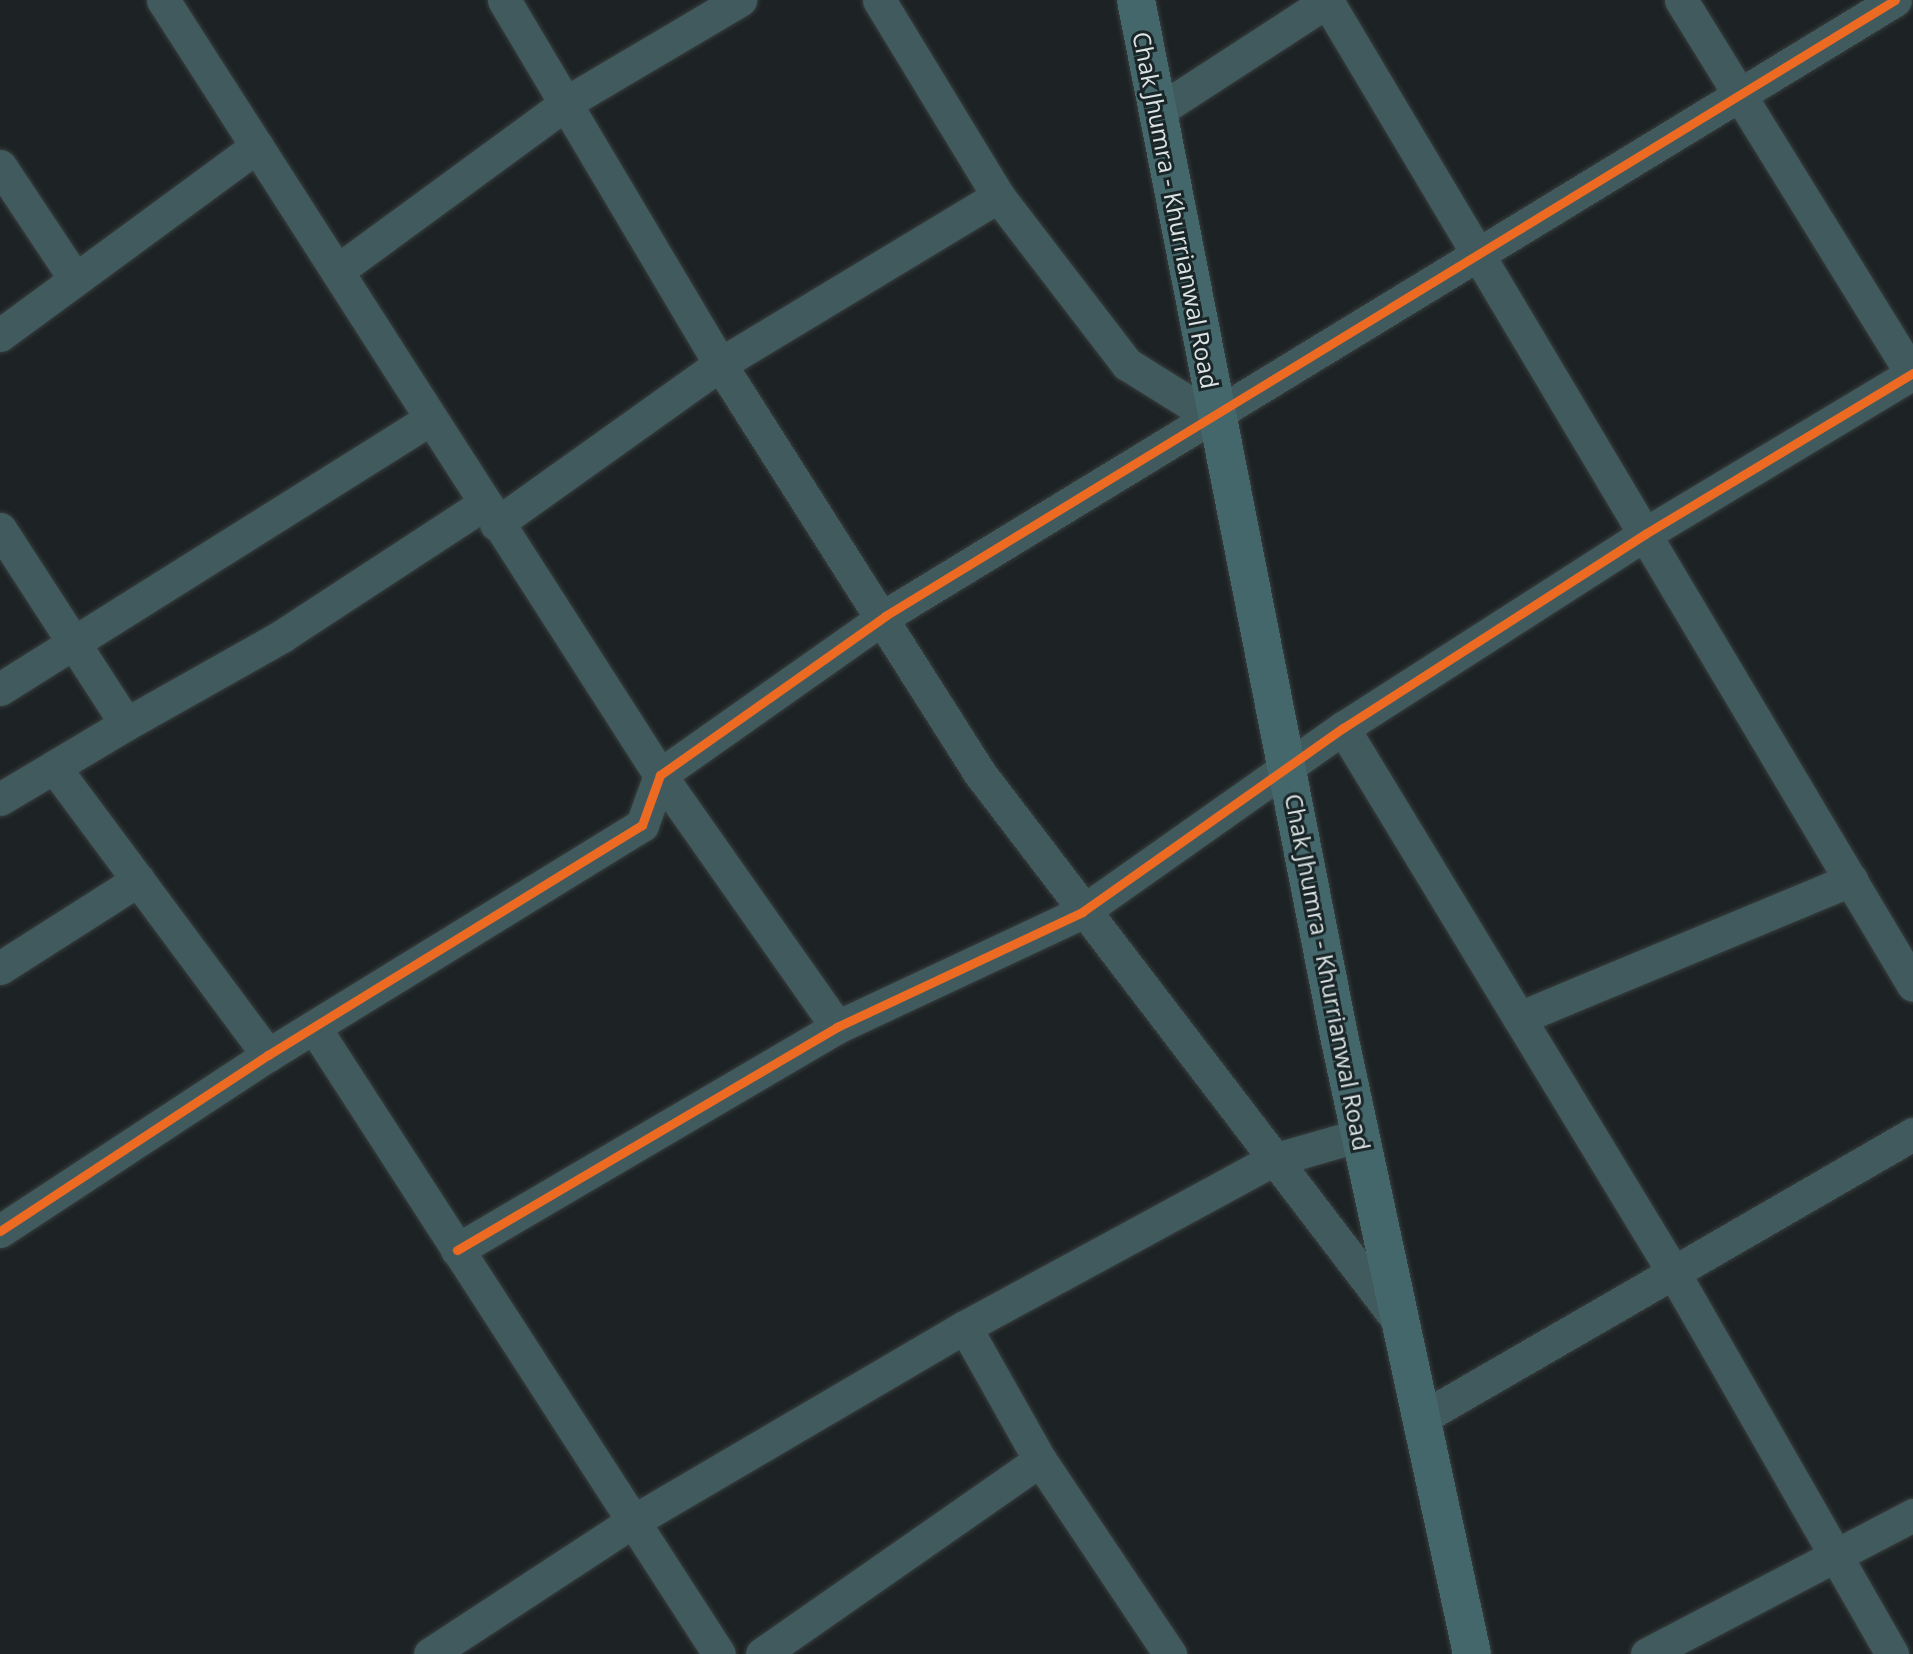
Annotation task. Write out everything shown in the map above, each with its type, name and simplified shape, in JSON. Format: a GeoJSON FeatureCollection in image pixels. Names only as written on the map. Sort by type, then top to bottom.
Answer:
{"type":"FeatureCollection","features":[{"type":"Feature","properties":{"kind":"main road","name":"Chak Jhumra - Khurrianwal Road"},"geometry":{"type":"LineString","coordinates":[[1136,0],[1215,419],[1288,766],[1360,1135],[1400,1323],[1425,1416],[1472,1654]]}},
{"type":"Feature","properties":{"kind":"street"},"geometry":{"type":"LineString","coordinates":[[163,0],[490,514],[660,775],[836,1027]]}},
{"type":"Feature","properties":{"kind":"street"},"geometry":{"type":"LineString","coordinates":[[504,0],[569,101],[720,364],[885,616],[978,771],[1082,912],[1400,1323]]}},
{"type":"Feature","properties":{"kind":"street"},"geometry":{"type":"LineString","coordinates":[[337,271],[569,101],[740,0]]}},
{"type":"Feature","properties":{"kind":"street"},"geometry":{"type":"LineString","coordinates":[[879,0],[998,196],[1127,364],[1215,419]]}},
{"type":"Feature","properties":{"kind":"street"},"geometry":{"type":"LineString","coordinates":[[457,1250],[836,1027],[1082,912],[1343,728],[1644,534],[1913,374],[1681,0]]}},
{"type":"Feature","properties":{"kind":"street"},"geometry":{"type":"LineString","coordinates":[[0,1231],[268,1055],[642,825],[660,775],[885,616],[1215,419],[1477,254],[1895,0]]}},
{"type":"Feature","properties":{"kind":"street"},"geometry":{"type":"LineString","coordinates":[[1158,111],[1328,1],[1913,985]]}},
{"type":"Feature","properties":{"kind":"street"},"geometry":{"type":"LineString","coordinates":[[0,335],[257,146]]}},
{"type":"Feature","properties":{"kind":"street"},"geometry":{"type":"LineString","coordinates":[[0,166],[75,279]]}},
{"type":"Feature","properties":{"kind":"street"},"geometry":{"type":"LineString","coordinates":[[0,799],[490,514],[720,364],[998,196]]}},
{"type":"Feature","properties":{"kind":"street"},"geometry":{"type":"LineString","coordinates":[[0,690],[68,643],[430,419]]}},
{"type":"Feature","properties":{"kind":"street"},"geometry":{"type":"LineString","coordinates":[[0,530],[68,643],[126,724]]}},
{"type":"Feature","properties":{"kind":"street"},"geometry":{"type":"LineString","coordinates":[[1343,728],[1675,1275],[1838,1552],[1892,1654]]}},
{"type":"Feature","properties":{"kind":"street"},"geometry":{"type":"LineString","coordinates":[[54,767],[268,1055]]}},
{"type":"Feature","properties":{"kind":"street"},"geometry":{"type":"LineString","coordinates":[[0,968],[138,880]]}},
{"type":"Feature","properties":{"kind":"street"},"geometry":{"type":"LineString","coordinates":[[1519,1017],[1851,880]]}},
{"type":"Feature","properties":{"kind":"street"},"geometry":{"type":"LineString","coordinates":[[314,1027],[719,1654]]}},
{"type":"Feature","properties":{"kind":"street"},"geometry":{"type":"LineString","coordinates":[[1425,1416],[1675,1275],[1913,1134]]}},
{"type":"Feature","properties":{"kind":"street"},"geometry":{"type":"LineString","coordinates":[[430,1654],[632,1522],[965,1327],[1273,1160],[1360,1135]]}},
{"type":"Feature","properties":{"kind":"street"},"geometry":{"type":"LineString","coordinates":[[965,1327],[1040,1460],[1170,1654]]}},
{"type":"Feature","properties":{"kind":"street"},"geometry":{"type":"LineString","coordinates":[[762,1654],[1040,1460]]}},
{"type":"Feature","properties":{"kind":"street"},"geometry":{"type":"LineString","coordinates":[[1647,1654],[1913,1515]]}},
{"type":"Feature","properties":{"kind":"cycle path"},"geometry":{"type":"LineString","coordinates":[[0,1231],[268,1055],[642,825],[660,775],[885,616],[1895,0]]}},
{"type":"Feature","properties":{"kind":"cycle path"},"geometry":{"type":"LineString","coordinates":[[457,1250],[837,1027],[1082,912],[1343,728],[1645,534],[1913,373]]}}]}
